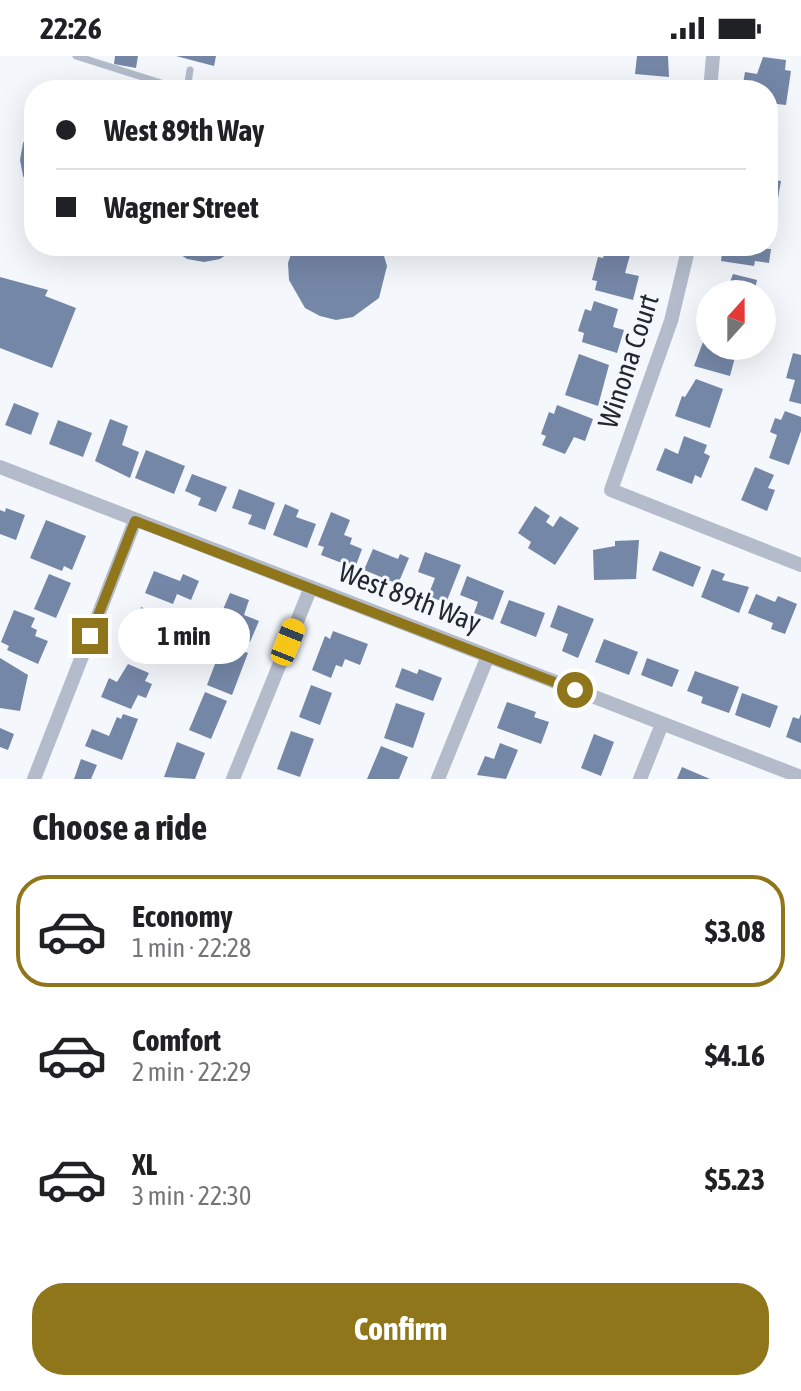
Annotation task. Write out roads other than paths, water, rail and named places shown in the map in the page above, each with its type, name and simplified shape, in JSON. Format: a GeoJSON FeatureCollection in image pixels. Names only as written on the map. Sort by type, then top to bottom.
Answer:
{"type":"FeatureCollection","features":[{"type":"Feature","properties":{"kind":"street"},"geometry":{"type":"LineString","coordinates":[[711,80],[713,56]]}},
{"type":"Feature","properties":{"kind":"street","name":"Winona Court"},"geometry":{"type":"LineString","coordinates":[[687,256],[671,321],[611,490],[799,560]]}},
{"type":"Feature","properties":{"kind":"street","name":"West 89th Way"},"geometry":{"type":"LineString","coordinates":[[0,467],[801,777]]}},
{"type":"Feature","properties":{"kind":"street"},"geometry":{"type":"LineString","coordinates":[[34,779],[135,521]]}},
{"type":"Feature","properties":{"kind":"street"},"geometry":{"type":"LineString","coordinates":[[233,779],[311,587]]}},
{"type":"Feature","properties":{"kind":"street"},"geometry":{"type":"LineString","coordinates":[[438,779],[488,656]]}},
{"type":"Feature","properties":{"kind":"street"},"geometry":{"type":"LineString","coordinates":[[640,779],[662,724]]}},
{"type":"Feature","properties":{"kind":"lane"},"geometry":{"type":"LineString","coordinates":[[76,56],[153,80]]}},
{"type":"Feature","properties":{"kind":"lane"},"geometry":{"type":"LineString","coordinates":[[188,80],[190,70]]}}]}
